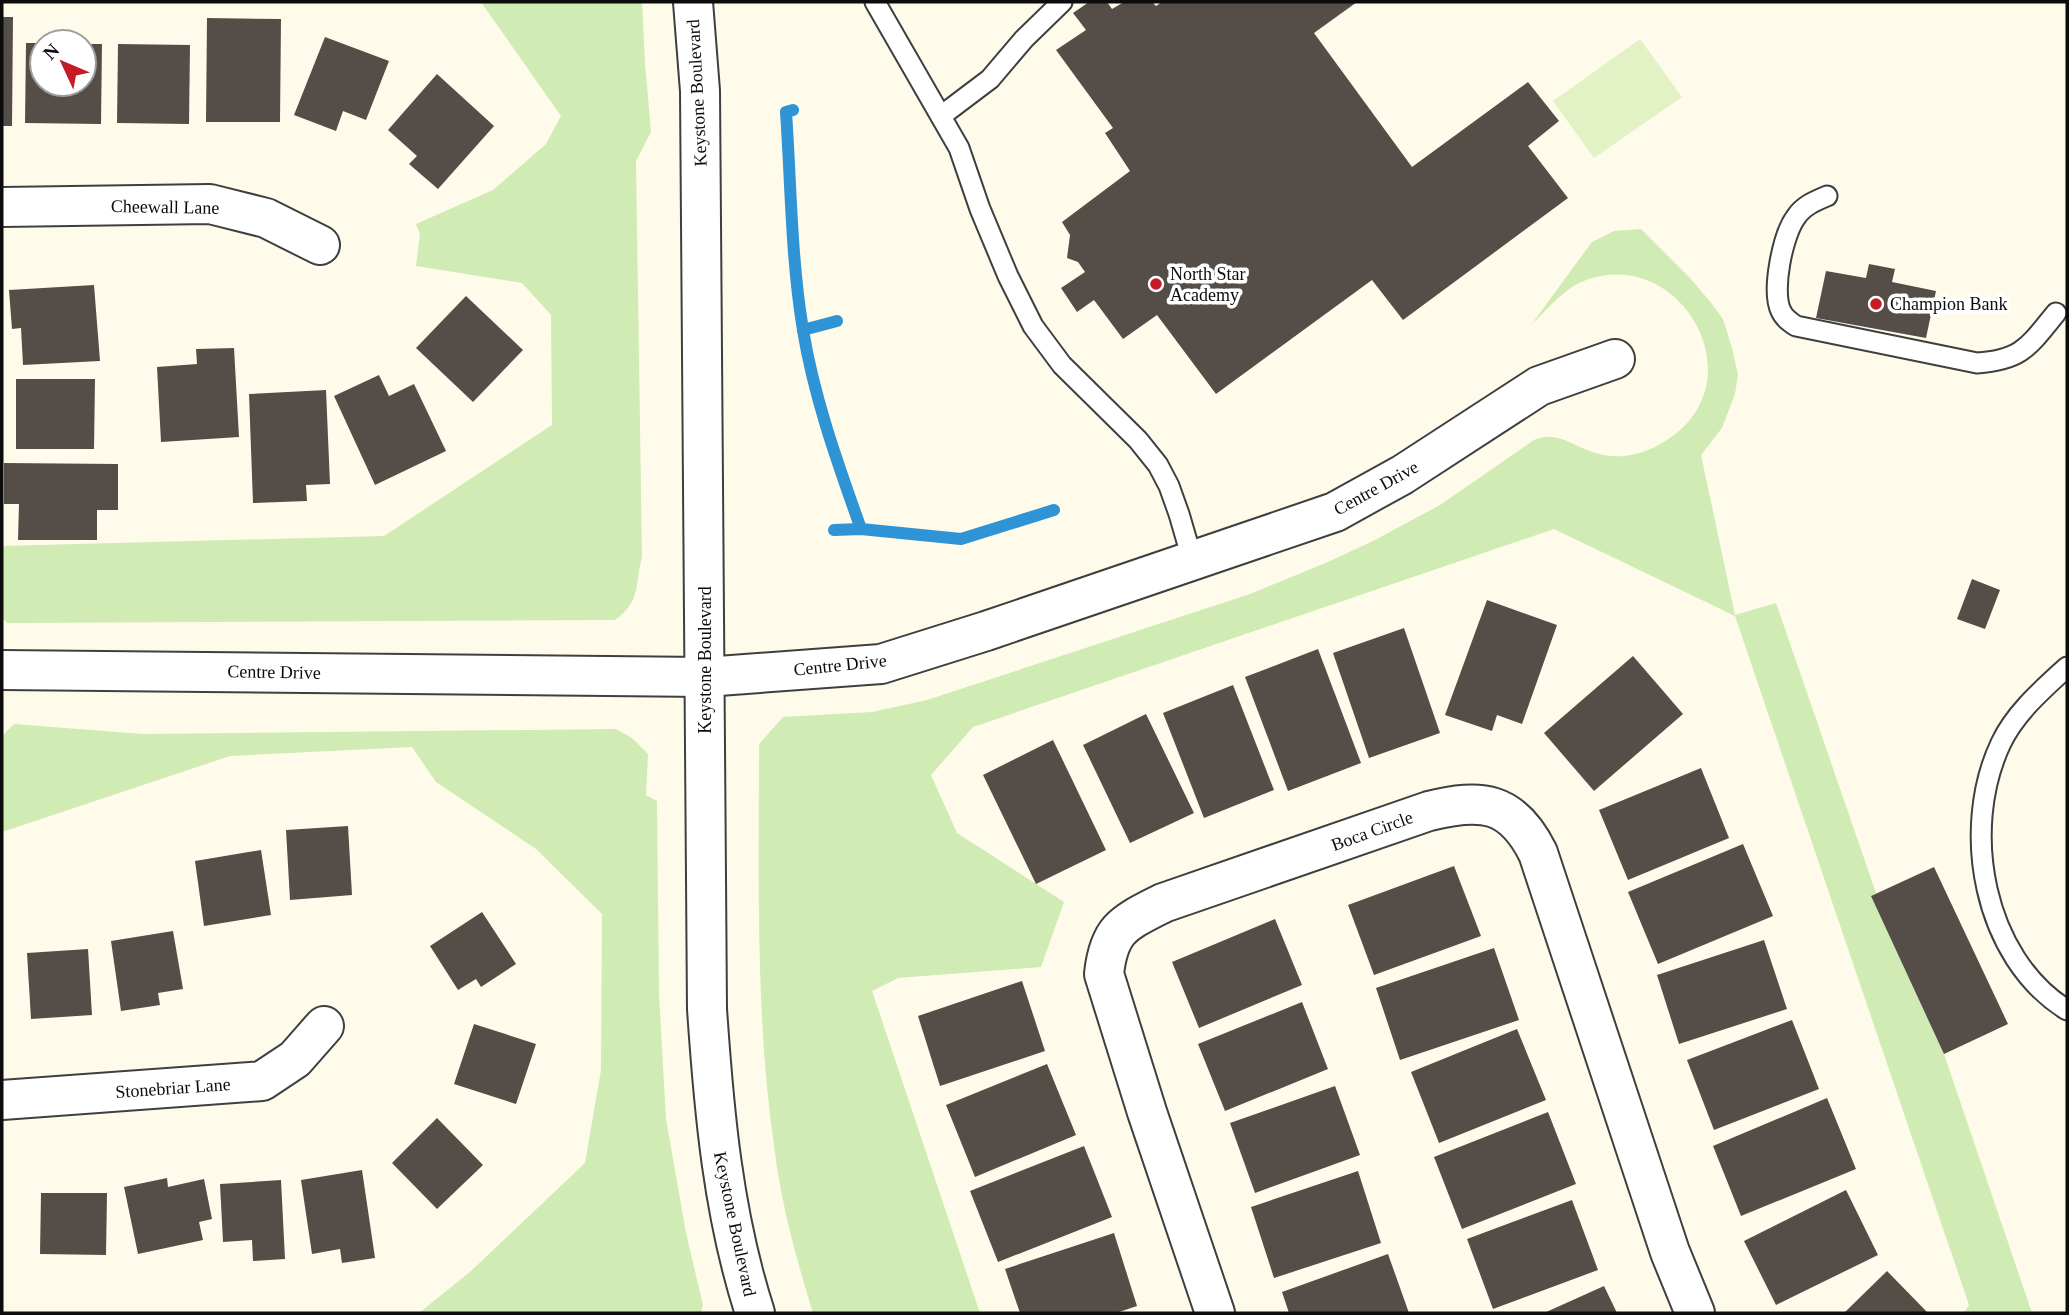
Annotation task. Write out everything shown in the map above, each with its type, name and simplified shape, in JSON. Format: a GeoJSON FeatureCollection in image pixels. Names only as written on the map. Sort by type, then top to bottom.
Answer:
{"type":"FeatureCollection","features":[{"type":"Feature","properties":{"kind":"street","name":"Keystone Boulevard"},"geometry":{"type":"LineString","coordinates":[[693,2],[700,91],[708,1009],[712,1087],[724,1184],[755,1313]]}},
{"type":"Feature","properties":{"kind":"street","name":"Cheewall Lane"},"geometry":{"type":"LineString","coordinates":[[2,207],[210,204],[266,218],[320,245]]}},
{"type":"Feature","properties":{"kind":"street","name":"Centre Drive"},"geometry":{"type":"LineString","coordinates":[[2,670],[705,677],[881,664],[1193,562],[1335,512],[1402,475],[1539,386],[1615,359]]}},
{"type":"Feature","properties":{"kind":"street","name":"Boca Circle"},"geometry":{"type":"LineString","coordinates":[[1215,1313],[1104,974],[1106,955],[1113,937],[1125,925],[1163,903],[1429,811],[1452,805],[1476,804],[1496,808],[1513,818],[1527,831],[1538,853],[1670,1252],[1695,1313]]}},
{"type":"Feature","properties":{"kind":"street","name":"Stonebriar Lane"},"geometry":{"type":"LineString","coordinates":[[2,1100],[262,1081],[295,1059],[324,1027]]}},
{"type":"Feature","properties":{"kind":"lane"},"geometry":{"type":"LineString","coordinates":[[875,2],[959,148],[984,220],[1033,326],[1062,365],[1138,440],[1158,465],[1169,486],[1193,562]]}},
{"type":"Feature","properties":{"kind":"lane"},"geometry":{"type":"LineString","coordinates":[[941,116],[990,79],[1024,39],[1062,2]]}},
{"type":"Feature","properties":{"kind":"lane"},"geometry":{"type":"LineString","coordinates":[[1827,196],[1798,213],[1785,238],[1778,300],[1780,311],[1796,326],[1977,363],[2013,357],[2030,345],[2056,313]]}},
{"type":"Feature","properties":{"kind":"lane"},"geometry":{"type":"LineString","coordinates":[[2067,667],[2020,713],[2001,741],[1989,773],[1979,838],[1983,869],[1997,922],[2017,964],[2054,1002],[2067,1010]]}},
{"type":"Feature","properties":{"kind":"green space"},"geometry":{"type":"Polygon","coordinates":[[[481,2],[642,2],[651,132],[636,161],[642,557],[636,592],[624,613],[615,620],[7,623],[2,618],[2,546],[384,536],[552,425],[551,315],[522,283],[416,266],[420,234],[416,224],[493,190],[546,144],[561,116],[481,2]]]}},
{"type":"Feature","properties":{"kind":"green space"},"geometry":{"type":"Polygon","coordinates":[[[1640,39],[1682,97],[1594,158],[1553,101],[1640,39]]]}},
{"type":"Feature","properties":{"kind":"green space"},"geometry":{"type":"Polygon","coordinates":[[[1641,229],[1691,279],[1723,319],[1738,375],[1735,394],[1722,428],[1701,455],[1735,615],[1776,603],[1876,893],[1871,896],[1944,1054],[2032,1313],[1964,1313],[1969,1305],[1735,616],[1554,529],[973,727],[931,775],[957,833],[1064,902],[1041,967],[898,978],[872,991],[980,1313],[813,1313],[786,1214],[778,1173],[764,1051],[759,898],[759,744],[783,717],[872,712],[927,700],[1250,594],[1373,541],[1440,505],[1542,437],[1557,438],[1609,456],[1633,455],[1655,447],[1688,422],[1705,391],[1707,358],[1697,326],[1677,300],[1649,281],[1616,275],[1572,287],[1531,325],[1592,242],[1614,231],[1641,229]]]}},
{"type":"Feature","properties":{"kind":"green space"},"geometry":{"type":"Polygon","coordinates":[[[14,724],[143,734],[616,729],[632,738],[648,754],[646,795],[657,801],[659,993],[666,1119],[686,1233],[703,1305],[701,1313],[419,1313],[471,1271],[585,1163],[601,1070],[602,914],[536,849],[436,782],[412,747],[230,756],[2,832],[2,736],[14,724]]]}},
{"type":"Feature","properties":{"kind":"building"},"geometry":{"type":"Polygon","coordinates":[[[1089,2],[1107,2],[1112,9],[1124,2],[1152,2],[1156,6],[1162,2],[1357,2],[1314,33],[1412,167],[1528,82],[1559,121],[1528,146],[1568,198],[1403,320],[1372,280],[1216,394],[1157,315],[1123,339],[1094,300],[1077,312],[1061,288],[1085,272],[1078,262],[1067,258],[1070,235],[1062,222],[1130,171],[1105,133],[1113,128],[1056,50],[1086,30],[1073,13],[1089,2]]]}},
{"type":"Feature","properties":{"kind":"building"},"geometry":{"type":"Polygon","coordinates":[[[2,17],[13,17],[12,126],[2,126],[2,17]]]}},
{"type":"Feature","properties":{"kind":"building"},"geometry":{"type":"Polygon","coordinates":[[[207,18],[281,19],[280,122],[206,122],[207,18]]]}},
{"type":"Feature","properties":{"kind":"building"},"geometry":{"type":"Polygon","coordinates":[[[325,37],[389,61],[366,120],[343,111],[336,131],[294,115],[325,37]]]}},
{"type":"Feature","properties":{"kind":"building"},"geometry":{"type":"Polygon","coordinates":[[[26,43],[28,98],[98,98],[98,44],[102,44],[101,124],[25,123],[26,43]]]}},
{"type":"Feature","properties":{"kind":"building"},"geometry":{"type":"Polygon","coordinates":[[[118,44],[190,45],[189,124],[117,123],[118,44]]]}},
{"type":"Feature","properties":{"kind":"building"},"geometry":{"type":"Polygon","coordinates":[[[437,74],[494,126],[438,189],[409,164],[417,156],[388,130],[437,74]]]}},
{"type":"Feature","properties":{"kind":"building","name":"Champion Bank"},"geometry":{"type":"Polygon","coordinates":[[[1869,264],[1895,269],[1892,282],[1936,291],[1926,338],[1816,318],[1826,271],[1866,278],[1869,264]]]}},
{"type":"Feature","properties":{"kind":"building"},"geometry":{"type":"Polygon","coordinates":[[[94,285],[100,361],[23,365],[21,328],[12,329],[9,290],[94,285]]]}},
{"type":"Feature","properties":{"kind":"building"},"geometry":{"type":"Polygon","coordinates":[[[466,296],[523,350],[473,402],[416,348],[466,296]]]}},
{"type":"Feature","properties":{"kind":"building"},"geometry":{"type":"Polygon","coordinates":[[[234,348],[239,437],[161,442],[157,367],[197,364],[196,349],[234,348]]]}},
{"type":"Feature","properties":{"kind":"building"},"geometry":{"type":"Polygon","coordinates":[[[379,375],[389,396],[414,384],[446,451],[375,485],[334,396],[379,375]]]}},
{"type":"Feature","properties":{"kind":"building"},"geometry":{"type":"Polygon","coordinates":[[[16,379],[95,379],[94,449],[16,449],[16,379]]]}},
{"type":"Feature","properties":{"kind":"building"},"geometry":{"type":"Polygon","coordinates":[[[326,390],[330,484],[306,485],[307,501],[253,503],[249,394],[326,390]]]}},
{"type":"Feature","properties":{"kind":"building"},"geometry":{"type":"Polygon","coordinates":[[[4,463],[118,464],[118,510],[97,510],[97,540],[18,540],[19,504],[4,504],[4,463]]]}},
{"type":"Feature","properties":{"kind":"building"},"geometry":{"type":"Polygon","coordinates":[[[1972,579],[2000,590],[1985,629],[1957,619],[1972,579]]]}},
{"type":"Feature","properties":{"kind":"building"},"geometry":{"type":"Polygon","coordinates":[[[1487,600],[1557,625],[1522,724],[1497,715],[1492,731],[1445,715],[1487,600]]]}},
{"type":"Feature","properties":{"kind":"building"},"geometry":{"type":"Polygon","coordinates":[[[1404,628],[1440,733],[1369,758],[1333,653],[1404,628]]]}},
{"type":"Feature","properties":{"kind":"building"},"geometry":{"type":"Polygon","coordinates":[[[1318,649],[1361,763],[1288,791],[1245,677],[1318,649]]]}},
{"type":"Feature","properties":{"kind":"building"},"geometry":{"type":"Polygon","coordinates":[[[1633,656],[1683,714],[1594,791],[1544,733],[1633,656]]]}},
{"type":"Feature","properties":{"kind":"building"},"geometry":{"type":"Polygon","coordinates":[[[1233,685],[1274,790],[1204,818],[1163,713],[1233,685]]]}},
{"type":"Feature","properties":{"kind":"building"},"geometry":{"type":"Polygon","coordinates":[[[1146,714],[1194,813],[1130,843],[1083,745],[1146,714]]]}},
{"type":"Feature","properties":{"kind":"building"},"geometry":{"type":"Polygon","coordinates":[[[1053,740],[1106,850],[1036,884],[983,775],[1053,740]]]}},
{"type":"Feature","properties":{"kind":"building"},"geometry":{"type":"Polygon","coordinates":[[[1701,768],[1729,838],[1628,880],[1599,810],[1701,768]]]}},
{"type":"Feature","properties":{"kind":"building"},"geometry":{"type":"Polygon","coordinates":[[[348,826],[352,895],[290,900],[286,830],[348,826]]]}},
{"type":"Feature","properties":{"kind":"building"},"geometry":{"type":"Polygon","coordinates":[[[1743,844],[1773,916],[1658,964],[1628,892],[1743,844]]]}},
{"type":"Feature","properties":{"kind":"building"},"geometry":{"type":"Polygon","coordinates":[[[261,850],[271,915],[204,926],[195,861],[261,850]]]}},
{"type":"Feature","properties":{"kind":"building"},"geometry":{"type":"Polygon","coordinates":[[[1454,866],[1481,936],[1374,975],[1348,905],[1454,866]]]}},
{"type":"Feature","properties":{"kind":"building"},"geometry":{"type":"Polygon","coordinates":[[[1934,867],[2008,1024],[1944,1054],[1871,896],[1934,867]]]}},
{"type":"Feature","properties":{"kind":"building"},"geometry":{"type":"Polygon","coordinates":[[[482,912],[516,964],[481,987],[476,979],[458,990],[430,946],[482,912]]]}},
{"type":"Feature","properties":{"kind":"building"},"geometry":{"type":"Polygon","coordinates":[[[1275,919],[1302,985],[1199,1028],[1172,962],[1275,919]]]}},
{"type":"Feature","properties":{"kind":"building"},"geometry":{"type":"Polygon","coordinates":[[[173,931],[183,989],[158,993],[160,1005],[121,1011],[111,941],[173,931]]]}},
{"type":"Feature","properties":{"kind":"building"},"geometry":{"type":"Polygon","coordinates":[[[1764,940],[1787,1009],[1679,1044],[1657,975],[1764,940]]]}},
{"type":"Feature","properties":{"kind":"building"},"geometry":{"type":"Polygon","coordinates":[[[1494,948],[1519,1020],[1400,1060],[1376,988],[1494,948]]]}},
{"type":"Feature","properties":{"kind":"building"},"geometry":{"type":"Polygon","coordinates":[[[88,949],[92,1015],[31,1019],[27,953],[88,949]]]}},
{"type":"Feature","properties":{"kind":"building"},"geometry":{"type":"Polygon","coordinates":[[[1022,981],[1045,1051],[940,1086],[918,1016],[1022,981]]]}},
{"type":"Feature","properties":{"kind":"building"},"geometry":{"type":"Polygon","coordinates":[[[1302,1002],[1328,1069],[1225,1111],[1198,1044],[1302,1002]]]}},
{"type":"Feature","properties":{"kind":"building"},"geometry":{"type":"Polygon","coordinates":[[[1792,1020],[1819,1089],[1714,1130],[1687,1060],[1792,1020]]]}},
{"type":"Feature","properties":{"kind":"building"},"geometry":{"type":"Polygon","coordinates":[[[474,1024],[536,1044],[516,1104],[454,1084],[474,1024]]]}},
{"type":"Feature","properties":{"kind":"building"},"geometry":{"type":"Polygon","coordinates":[[[1517,1029],[1546,1100],[1439,1143],[1411,1072],[1517,1029]]]}},
{"type":"Feature","properties":{"kind":"building"},"geometry":{"type":"Polygon","coordinates":[[[1047,1064],[1076,1135],[975,1177],[946,1105],[1047,1064]]]}},
{"type":"Feature","properties":{"kind":"building"},"geometry":{"type":"Polygon","coordinates":[[[1335,1086],[1360,1155],[1255,1193],[1230,1123],[1335,1086]]]}},
{"type":"Feature","properties":{"kind":"building"},"geometry":{"type":"Polygon","coordinates":[[[1827,1098],[1856,1169],[1741,1216],[1713,1146],[1827,1098]]]}},
{"type":"Feature","properties":{"kind":"building"},"geometry":{"type":"Polygon","coordinates":[[[1548,1112],[1576,1184],[1462,1229],[1434,1157],[1548,1112]]]}},
{"type":"Feature","properties":{"kind":"building"},"geometry":{"type":"Polygon","coordinates":[[[437,1118],[483,1165],[437,1209],[392,1163],[437,1118]]]}},
{"type":"Feature","properties":{"kind":"building"},"geometry":{"type":"Polygon","coordinates":[[[1084,1146],[1112,1217],[998,1262],[970,1191],[1084,1146]]]}},
{"type":"Feature","properties":{"kind":"building"},"geometry":{"type":"Polygon","coordinates":[[[362,1170],[375,1258],[342,1263],[340,1249],[312,1254],[301,1180],[362,1170]]]}},
{"type":"Feature","properties":{"kind":"building"},"geometry":{"type":"Polygon","coordinates":[[[1358,1171],[1381,1243],[1274,1278],[1251,1207],[1358,1171]]]}},
{"type":"Feature","properties":{"kind":"building"},"geometry":{"type":"Polygon","coordinates":[[[167,1178],[168,1187],[204,1179],[212,1219],[199,1222],[203,1240],[138,1254],[124,1187],[167,1178]]]}},
{"type":"Feature","properties":{"kind":"building"},"geometry":{"type":"Polygon","coordinates":[[[281,1180],[285,1259],[253,1261],[252,1240],[223,1242],[220,1184],[281,1180]]]}},
{"type":"Feature","properties":{"kind":"building"},"geometry":{"type":"Polygon","coordinates":[[[1846,1190],[1878,1255],[1776,1305],[1744,1241],[1846,1190]]]}},
{"type":"Feature","properties":{"kind":"building"},"geometry":{"type":"Polygon","coordinates":[[[41,1193],[107,1193],[106,1255],[40,1254],[41,1193]]]}},
{"type":"Feature","properties":{"kind":"building"},"geometry":{"type":"Polygon","coordinates":[[[1572,1200],[1598,1270],[1493,1309],[1467,1239],[1572,1200]]]}},
{"type":"Feature","properties":{"kind":"building"},"geometry":{"type":"Polygon","coordinates":[[[1114,1233],[1137,1306],[1116,1313],[1020,1313],[1005,1269],[1114,1233]]]}},
{"type":"Feature","properties":{"kind":"building"},"geometry":{"type":"Polygon","coordinates":[[[1388,1254],[1409,1313],[1289,1313],[1282,1292],[1388,1254]]]}},
{"type":"Feature","properties":{"kind":"building"},"geometry":{"type":"Polygon","coordinates":[[[1887,1271],[1928,1313],[1844,1313],[1887,1271]]]}},
{"type":"Feature","properties":{"kind":"building"},"geometry":{"type":"Polygon","coordinates":[[[1604,1286],[1617,1313],[1544,1313],[1604,1286]]]}},
{"type":"Feature","properties":{"kind":"waterway"},"geometry":{"type":"LineString","coordinates":[[793,110],[786,112],[794,248],[803,330],[820,406],[861,529]]}},
{"type":"Feature","properties":{"kind":"waterway"},"geometry":{"type":"LineString","coordinates":[[803,330],[837,321]]}},
{"type":"Feature","properties":{"kind":"waterway"},"geometry":{"type":"LineString","coordinates":[[834,530],[861,529],[961,539],[1054,510]]}},
{"type":"Feature","properties":{"kind":"place","name":"North Star Academy"},"geometry":{"type":"Point","coordinates":[1156,284]}},
{"type":"Feature","properties":{"kind":"place","name":"Champion Bank"},"geometry":{"type":"Point","coordinates":[1876,304]}}]}
